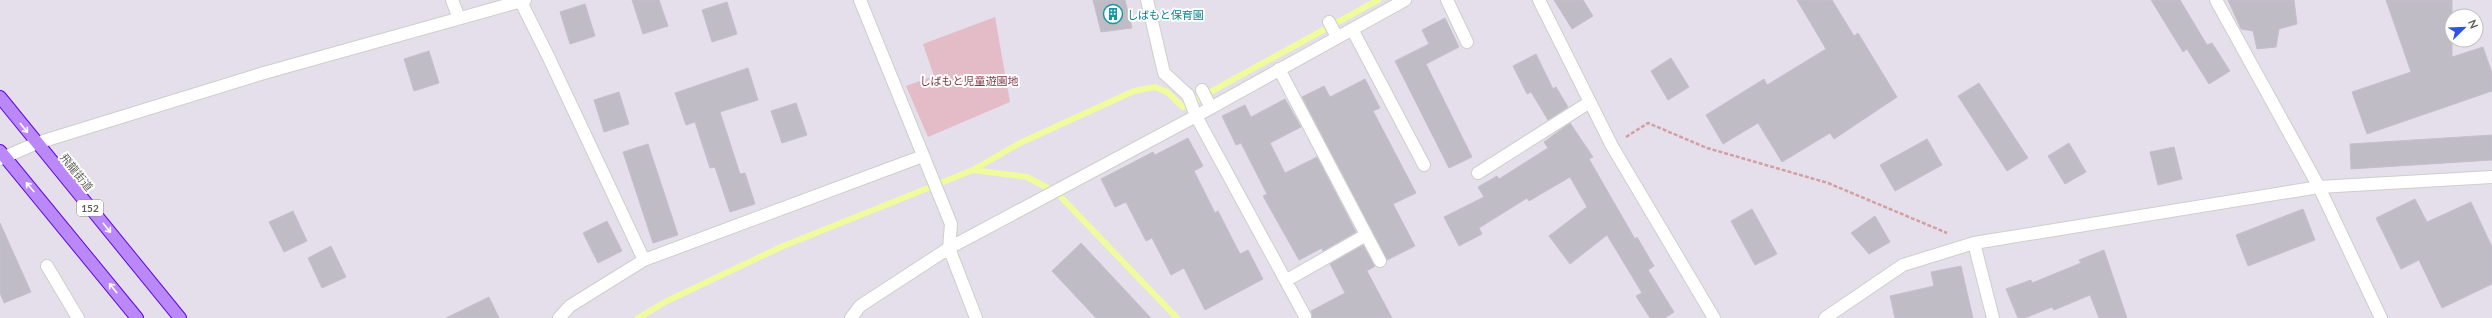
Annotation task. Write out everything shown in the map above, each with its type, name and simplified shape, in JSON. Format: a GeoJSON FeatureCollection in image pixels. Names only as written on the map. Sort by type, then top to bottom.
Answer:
{"type":"FeatureCollection","features":[{"type":"Feature","properties":{"kind":"highway","name":"飛龍街道"},"geometry":{"type":"LineString","coordinates":[[0,97],[180,318]]}},
{"type":"Feature","properties":{"kind":"highway"},"geometry":{"type":"LineString","coordinates":[[2,156],[137,318]]}},
{"type":"Feature","properties":{"kind":"street"},"geometry":{"type":"LineString","coordinates":[[452,0],[459,18]]}},
{"type":"Feature","properties":{"kind":"street"},"geometry":{"type":"LineString","coordinates":[[2,156],[37,143],[264,73],[522,0],[644,260]]}},
{"type":"Feature","properties":{"kind":"street"},"geometry":{"type":"LineString","coordinates":[[860,0],[951,224],[949,248],[976,318]]}},
{"type":"Feature","properties":{"kind":"street"},"geometry":{"type":"LineString","coordinates":[[1147,0],[1164,73],[1193,108],[1287,280],[1305,316]]}},
{"type":"Feature","properties":{"kind":"street"},"geometry":{"type":"LineString","coordinates":[[850,318],[860,306],[949,248],[1041,201],[1206,99],[1279,69],[1333,30],[1352,29],[1405,0]]}},
{"type":"Feature","properties":{"kind":"street"},"geometry":{"type":"LineString","coordinates":[[1447,0],[1467,42]]}},
{"type":"Feature","properties":{"kind":"street"},"geometry":{"type":"LineString","coordinates":[[1539,0],[1612,146],[1714,318]]}},
{"type":"Feature","properties":{"kind":"street"},"geometry":{"type":"LineString","coordinates":[[2216,0],[2319,188],[2381,318]]}},
{"type":"Feature","properties":{"kind":"street"},"geometry":{"type":"LineString","coordinates":[[1352,29],[1424,165]]}},
{"type":"Feature","properties":{"kind":"street"},"geometry":{"type":"LineString","coordinates":[[1279,69],[1380,261]]}},
{"type":"Feature","properties":{"kind":"street"},"geometry":{"type":"LineString","coordinates":[[1478,173],[1590,102]]}},
{"type":"Feature","properties":{"kind":"street"},"geometry":{"type":"LineString","coordinates":[[559,318],[570,306],[644,260],[925,161]]}},
{"type":"Feature","properties":{"kind":"street"},"geometry":{"type":"LineString","coordinates":[[1825,318],[1903,265],[1974,243],[2319,188],[2492,177]]}},
{"type":"Feature","properties":{"kind":"street"},"geometry":{"type":"LineString","coordinates":[[1287,280],[1366,235]]}},
{"type":"Feature","properties":{"kind":"street"},"geometry":{"type":"LineString","coordinates":[[1974,243],[1994,318]]}},
{"type":"Feature","properties":{"kind":"street"},"geometry":{"type":"LineString","coordinates":[[47,266],[78,318]]}},
{"type":"Feature","properties":{"kind":"path"},"geometry":{"type":"LineString","coordinates":[[1612,146],[1648,124],[1707,148],[1828,183],[1974,243]]}},
{"type":"Feature","properties":{"kind":"green space","name":"しばもと児童遊園地"},"geometry":{"type":"Polygon","coordinates":[[[995,17],[1010,102],[928,137],[906,86],[934,76],[923,44],[995,17]]]}},
{"type":"Feature","properties":{"kind":"building"},"geometry":{"type":"Polygon","coordinates":[[[632,0],[659,0],[668,26],[643,34],[632,0]]]}},
{"type":"Feature","properties":{"kind":"building","name":"しばもと保育園"},"geometry":{"type":"Polygon","coordinates":[[[1093,0],[1125,0],[1132,28],[1101,32],[1093,0]]]}},
{"type":"Feature","properties":{"kind":"building"},"geometry":{"type":"Polygon","coordinates":[[[1554,0],[1583,0],[1593,16],[1572,29],[1554,0]]]}},
{"type":"Feature","properties":{"kind":"building"},"geometry":{"type":"Polygon","coordinates":[[[1797,0],[1832,0],[1854,36],[1858,33],[1897,97],[1834,139],[1830,133],[1782,162],[1758,123],[1723,144],[1706,115],[1764,79],[1767,85],[1826,49],[1797,0]]]}},
{"type":"Feature","properties":{"kind":"building"},"geometry":{"type":"Polygon","coordinates":[[[2151,0],[2180,0],[2207,45],[2212,43],[2230,71],[2209,84],[2187,49],[2183,52],[2151,0]]]}},
{"type":"Feature","properties":{"kind":"building"},"geometry":{"type":"Polygon","coordinates":[[[2228,0],[2294,0],[2297,24],[2279,29],[2276,47],[2257,49],[2253,31],[2241,29],[2228,0]]]}},
{"type":"Feature","properties":{"kind":"building"},"geometry":{"type":"Polygon","coordinates":[[[2386,0],[2452,0],[2452,8],[2444,8],[2444,48],[2452,48],[2452,57],[2483,48],[2492,73],[2492,91],[2367,134],[2352,92],[2411,72],[2386,0]]]}},
{"type":"Feature","properties":{"kind":"building"},"geometry":{"type":"Polygon","coordinates":[[[727,2],[737,34],[712,42],[702,10],[727,2]]]}},
{"type":"Feature","properties":{"kind":"building"},"geometry":{"type":"Polygon","coordinates":[[[585,4],[595,36],[570,44],[560,12],[585,4]]]}},
{"type":"Feature","properties":{"kind":"building"},"geometry":{"type":"Polygon","coordinates":[[[1445,18],[1459,47],[1426,64],[1472,157],[1449,168],[1395,61],[1429,44],[1422,30],[1445,18]]]}},
{"type":"Feature","properties":{"kind":"building"},"geometry":{"type":"Polygon","coordinates":[[[429,51],[439,83],[414,91],[404,59],[429,51]]]}},
{"type":"Feature","properties":{"kind":"building"},"geometry":{"type":"Polygon","coordinates":[[[1536,54],[1553,89],[1556,87],[1568,107],[1548,120],[1531,92],[1527,94],[1513,66],[1536,54]]]}},
{"type":"Feature","properties":{"kind":"building"},"geometry":{"type":"Polygon","coordinates":[[[1671,58],[1689,87],[1668,100],[1651,71],[1671,58]]]}},
{"type":"Feature","properties":{"kind":"building"},"geometry":{"type":"Polygon","coordinates":[[[748,68],[758,100],[720,112],[740,174],[745,173],[755,204],[730,212],[715,167],[710,168],[695,122],[686,125],[675,93],[748,68]]]}},
{"type":"Feature","properties":{"kind":"building"},"geometry":{"type":"Polygon","coordinates":[[[1365,79],[1380,108],[1373,111],[1416,193],[1393,204],[1415,246],[1387,260],[1302,97],[1324,86],[1330,97],[1365,79]]]}},
{"type":"Feature","properties":{"kind":"building"},"geometry":{"type":"Polygon","coordinates":[[[1979,83],[2028,158],[2007,171],[1958,96],[1979,83]]]}},
{"type":"Feature","properties":{"kind":"building"},"geometry":{"type":"Polygon","coordinates":[[[619,92],[629,124],[604,132],[594,100],[619,92]]]}},
{"type":"Feature","properties":{"kind":"building"},"geometry":{"type":"Polygon","coordinates":[[[1285,99],[1301,127],[1270,143],[1285,173],[1317,157],[1356,232],[1323,251],[1322,248],[1299,260],[1263,196],[1267,194],[1241,143],[1236,145],[1222,116],[1245,105],[1251,117],[1285,99]]]}},
{"type":"Feature","properties":{"kind":"building"},"geometry":{"type":"Polygon","coordinates":[[[796,103],[807,135],[782,143],[771,111],[796,103]]]}},
{"type":"Feature","properties":{"kind":"building"},"geometry":{"type":"Polygon","coordinates":[[[1570,123],[1593,157],[1589,159],[1635,239],[1637,237],[1654,266],[1648,270],[1674,312],[1665,318],[1650,318],[1636,296],[1642,293],[1607,235],[1570,264],[1549,236],[1587,207],[1570,177],[1529,201],[1527,198],[1479,228],[1482,234],[1459,246],[1444,217],[1484,197],[1478,187],[1497,176],[1499,179],[1548,148],[1544,142],[1570,123]]]}},
{"type":"Feature","properties":{"kind":"building"},"geometry":{"type":"Polygon","coordinates":[[[2492,135],[2492,160],[2351,169],[2350,144],[2492,135]]]}},
{"type":"Feature","properties":{"kind":"building"},"geometry":{"type":"Polygon","coordinates":[[[1188,138],[1203,166],[1194,171],[1215,213],[1218,211],[1240,254],[1248,250],[1263,279],[1205,310],[1184,268],[1171,275],[1152,238],[1146,241],[1126,202],[1115,207],[1101,179],[1153,152],[1155,155],[1188,138]]]}},
{"type":"Feature","properties":{"kind":"building"},"geometry":{"type":"Polygon","coordinates":[[[1927,139],[1942,165],[1895,191],[1880,165],[1927,139]]]}},
{"type":"Feature","properties":{"kind":"building"},"geometry":{"type":"Polygon","coordinates":[[[2069,143],[2086,172],[2065,184],[2048,156],[2069,143]]]}},
{"type":"Feature","properties":{"kind":"building"},"geometry":{"type":"Polygon","coordinates":[[[648,144],[678,235],[653,243],[623,152],[648,144]]]}},
{"type":"Feature","properties":{"kind":"building"},"geometry":{"type":"Polygon","coordinates":[[[2174,147],[2182,179],[2158,185],[2150,152],[2174,147]]]}},
{"type":"Feature","properties":{"kind":"building"},"geometry":{"type":"Polygon","coordinates":[[[2415,199],[2427,222],[2471,202],[2492,247],[2492,284],[2442,308],[2419,260],[2401,269],[2376,218],[2415,199]]]}},
{"type":"Feature","properties":{"kind":"building"},"geometry":{"type":"Polygon","coordinates":[[[1752,209],[1777,254],[1755,265],[1731,221],[1752,209]]]}},
{"type":"Feature","properties":{"kind":"building"},"geometry":{"type":"Polygon","coordinates":[[[2303,209],[2315,240],[2248,266],[2236,235],[2303,209]]]}},
{"type":"Feature","properties":{"kind":"building"},"geometry":{"type":"Polygon","coordinates":[[[293,211],[307,241],[284,252],[269,222],[293,211]]]}},
{"type":"Feature","properties":{"kind":"building"},"geometry":{"type":"Polygon","coordinates":[[[1875,216],[1890,242],[1869,254],[1851,233],[1875,216]]]}},
{"type":"Feature","properties":{"kind":"building"},"geometry":{"type":"Polygon","coordinates":[[[607,221],[622,251],[598,263],[583,233],[607,221]]]}},
{"type":"Feature","properties":{"kind":"building"},"geometry":{"type":"Polygon","coordinates":[[[0,223],[31,292],[4,303],[0,293],[0,223]]]}},
{"type":"Feature","properties":{"kind":"building"},"geometry":{"type":"Polygon","coordinates":[[[1081,243],[1151,318],[1096,318],[1052,271],[1081,243]]]}},
{"type":"Feature","properties":{"kind":"building"},"geometry":{"type":"Polygon","coordinates":[[[1363,245],[1375,266],[1367,271],[1392,318],[1312,318],[1311,311],[1345,293],[1330,264],[1363,245]]]}},
{"type":"Feature","properties":{"kind":"building"},"geometry":{"type":"Polygon","coordinates":[[[331,246],[346,277],[322,288],[308,258],[331,246]]]}},
{"type":"Feature","properties":{"kind":"building"},"geometry":{"type":"Polygon","coordinates":[[[2104,250],[2127,318],[2099,318],[2090,295],[2054,310],[2052,307],[2025,318],[2018,318],[2006,289],[2031,280],[2032,283],[2081,263],[2079,260],[2104,250]]]}},
{"type":"Feature","properties":{"kind":"building"},"geometry":{"type":"Polygon","coordinates":[[[1961,266],[1973,318],[1895,318],[1890,296],[1934,286],[1931,272],[1961,266]]]}},
{"type":"Feature","properties":{"kind":"building"},"geometry":{"type":"Polygon","coordinates":[[[489,297],[499,318],[446,318],[489,297]]]}},
{"type":"Feature","properties":{"kind":"waterway"},"geometry":{"type":"LineString","coordinates":[[638,318],[667,301],[781,247],[973,170],[1020,143],[1134,91],[1155,87],[1167,92],[1183,107],[1378,0]]}},
{"type":"Feature","properties":{"kind":"waterway"},"geometry":{"type":"LineString","coordinates":[[973,170],[1027,177],[1057,193],[1177,318]]}},
{"type":"Feature","properties":{"kind":"place","name":"しばもと保育園"},"geometry":{"type":"Point","coordinates":[1113,14]}}]}
